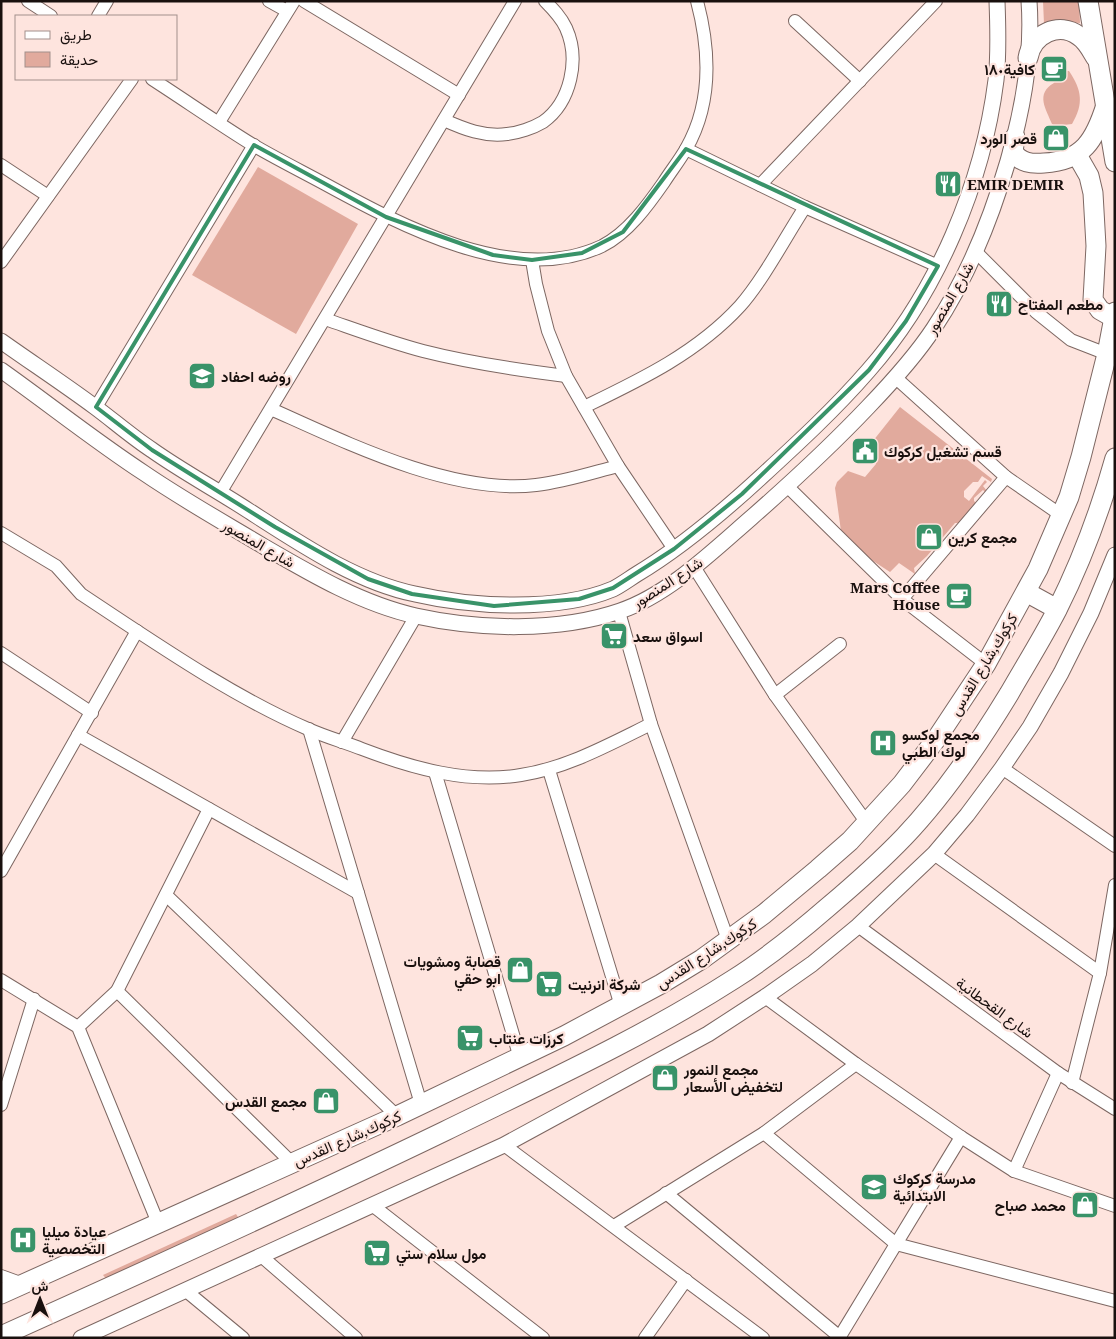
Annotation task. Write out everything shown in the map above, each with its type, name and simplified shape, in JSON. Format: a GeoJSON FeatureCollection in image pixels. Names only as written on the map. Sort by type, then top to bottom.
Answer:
{"type":"FeatureCollection","features":[{"type":"Feature","properties":{"kind":"main road"},"geometry":{"type":"LineString","coordinates":[[1088,1],[1115,162]]}},
{"type":"Feature","properties":{"kind":"main road"},"geometry":{"type":"LineString","coordinates":[[1028,58],[1032,46],[1042,34],[1051,30],[1062,30],[1072,32],[1081,37],[1089,46],[1099,64]]}},
{"type":"Feature","properties":{"kind":"main road"},"geometry":{"type":"LineString","coordinates":[[1014,137],[1013,152],[1018,158],[1027,163],[1062,161],[1077,155],[1088,144],[1106,104]]}},
{"type":"Feature","properties":{"kind":"main road"},"geometry":{"type":"LineString","coordinates":[[1077,155],[1090,180],[1094,200],[1096,246],[1094,300],[1100,310],[1114,315]]}},
{"type":"Feature","properties":{"kind":"main road","name":"كركوك,شارع القدس"},"geometry":{"type":"LineString","coordinates":[[1,1294],[397,1116],[520,1058],[621,1006],[702,959],[764,914],[818,870],[867,823],[902,784],[937,738],[986,664],[1026,592],[1061,516],[1081,457],[1114,315]]}},
{"type":"Feature","properties":{"kind":"main road"},"geometry":{"type":"LineString","coordinates":[[1,1336],[313,1194],[591,1061],[675,1016],[730,982],[799,932],[857,882],[904,836],[948,785],[984,736],[1057,609],[1085,544],[1115,458]]}},
{"type":"Feature","properties":{"kind":"main road"},"geometry":{"type":"LineString","coordinates":[[1026,592],[1057,609]]}},
{"type":"Feature","properties":{"kind":"main road"},"geometry":{"type":"LineString","coordinates":[[489,1073],[505,1102]]}},
{"type":"Feature","properties":{"kind":"street"},"geometry":{"type":"LineString","coordinates":[[28,1],[49,15]]}},
{"type":"Feature","properties":{"kind":"street"},"geometry":{"type":"LineString","coordinates":[[99,15],[107,1]]}},
{"type":"Feature","properties":{"kind":"street"},"geometry":{"type":"LineString","coordinates":[[220,122],[290,6],[269,1]]}},
{"type":"Feature","properties":{"kind":"street"},"geometry":{"type":"LineString","coordinates":[[304,1],[459,95]]}},
{"type":"Feature","properties":{"kind":"street"},"geometry":{"type":"LineString","coordinates":[[220,493],[515,1]]}},
{"type":"Feature","properties":{"kind":"street"},"geometry":{"type":"LineString","coordinates":[[444,120],[469,131],[486,134],[506,134],[522,131],[543,122],[551,113],[565,93],[570,81],[573,61],[572,45],[566,28],[556,12],[545,1]]}},
{"type":"Feature","properties":{"kind":"street"},"geometry":{"type":"LineString","coordinates":[[154,80],[254,145],[386,217],[457,244],[493,255],[532,260],[559,259],[603,245],[622,232],[640,214],[686,149],[697,124],[707,69],[704,31],[697,1]]}},
{"type":"Feature","properties":{"kind":"street"},"geometry":{"type":"LineString","coordinates":[[760,185],[936,1]]}},
{"type":"Feature","properties":{"kind":"street","name":"شارع المنصور"},"geometry":{"type":"LineString","coordinates":[[1,341],[96,407],[152,450],[275,527],[368,579],[412,594],[494,606],[579,599],[613,588],[674,550],[742,494],[805,437],[869,370],[906,321],[938,266],[962,214],[980,158],[991,112],[996,76],[997,1]]}},
{"type":"Feature","properties":{"kind":"street","name":"شارع المنصور"},"geometry":{"type":"LineString","coordinates":[[1,370],[144,473],[304,570],[382,607],[416,616],[458,623],[502,626],[544,626],[577,622],[619,612],[639,603],[694,566],[825,452],[896,378],[934,329],[962,279],[985,228],[1014,137],[1028,58],[1029,1]]}},
{"type":"Feature","properties":{"kind":"street"},"geometry":{"type":"LineString","coordinates":[[795,20],[860,81]]}},
{"type":"Feature","properties":{"kind":"street"},"geometry":{"type":"LineString","coordinates":[[1,262],[131,80]]}},
{"type":"Feature","properties":{"kind":"street"},"geometry":{"type":"LineString","coordinates":[[96,407],[254,145]]}},
{"type":"Feature","properties":{"kind":"street"},"geometry":{"type":"LineString","coordinates":[[686,149],[805,207],[938,266]]}},
{"type":"Feature","properties":{"kind":"street"},"geometry":{"type":"LineString","coordinates":[[1,165],[48,196]]}},
{"type":"Feature","properties":{"kind":"street"},"geometry":{"type":"LineString","coordinates":[[584,407],[651,374],[712,333],[740,305],[805,207]]}},
{"type":"Feature","properties":{"kind":"street"},"geometry":{"type":"LineString","coordinates":[[975,251],[1036,312],[1070,340],[1106,354]]}},
{"type":"Feature","properties":{"kind":"street"},"geometry":{"type":"LineString","coordinates":[[532,260],[544,315],[566,376],[618,466],[674,550]]}},
{"type":"Feature","properties":{"kind":"street"},"geometry":{"type":"LineString","coordinates":[[325,319],[431,353],[492,366],[566,376]]}},
{"type":"Feature","properties":{"kind":"street"},"geometry":{"type":"LineString","coordinates":[[896,378],[1006,478],[1061,516]]}},
{"type":"Feature","properties":{"kind":"street"},"geometry":{"type":"LineString","coordinates":[[271,408],[350,445],[402,464],[460,481],[508,486],[535,486],[560,482],[618,466]]}},
{"type":"Feature","properties":{"kind":"street"},"geometry":{"type":"LineString","coordinates":[[805,437],[825,452]]}},
{"type":"Feature","properties":{"kind":"street"},"geometry":{"type":"LineString","coordinates":[[902,599],[1006,478]]}},
{"type":"Feature","properties":{"kind":"street"},"geometry":{"type":"LineString","coordinates":[[787,486],[902,599],[986,664]]}},
{"type":"Feature","properties":{"kind":"street"},"geometry":{"type":"LineString","coordinates":[[1,533],[46,559],[64,574],[81,594],[137,631],[260,705],[308,729],[386,758],[435,772],[463,776],[518,776],[549,770],[651,724]]}},
{"type":"Feature","properties":{"kind":"street"},"geometry":{"type":"LineString","coordinates":[[81,1338],[504,1145],[693,1042],[766,997],[812,964],[858,926],[934,854],[967,815],[1002,768],[1030,727],[1061,673],[1091,613],[1115,554]]}},
{"type":"Feature","properties":{"kind":"street"},"geometry":{"type":"LineString","coordinates":[[694,566],[775,695],[867,823]]}},
{"type":"Feature","properties":{"kind":"street"},"geometry":{"type":"LineString","coordinates":[[619,612],[651,724],[728,940]]}},
{"type":"Feature","properties":{"kind":"street"},"geometry":{"type":"LineString","coordinates":[[342,742],[416,616]]}},
{"type":"Feature","properties":{"kind":"street"},"geometry":{"type":"LineString","coordinates":[[1,871],[137,631]]}},
{"type":"Feature","properties":{"kind":"street"},"geometry":{"type":"LineString","coordinates":[[775,695],[840,644]]}},
{"type":"Feature","properties":{"kind":"street"},"geometry":{"type":"LineString","coordinates":[[1,653],[92,713]]}},
{"type":"Feature","properties":{"kind":"street"},"geometry":{"type":"LineString","coordinates":[[308,729],[421,1104]]}},
{"type":"Feature","properties":{"kind":"street"},"geometry":{"type":"LineString","coordinates":[[78,735],[358,893]]}},
{"type":"Feature","properties":{"kind":"street"},"geometry":{"type":"LineString","coordinates":[[1002,768],[1115,846]]}},
{"type":"Feature","properties":{"kind":"street"},"geometry":{"type":"LineString","coordinates":[[549,770],[621,1006]]}},
{"type":"Feature","properties":{"kind":"street"},"geometry":{"type":"LineString","coordinates":[[435,772],[520,1058]]}},
{"type":"Feature","properties":{"kind":"street"},"geometry":{"type":"LineString","coordinates":[[78,1027],[117,991],[209,809]]}},
{"type":"Feature","properties":{"kind":"street"},"geometry":{"type":"LineString","coordinates":[[934,854],[1100,973]]}},
{"type":"Feature","properties":{"kind":"street"},"geometry":{"type":"LineString","coordinates":[[1072,1083],[1100,973],[1115,885]]}},
{"type":"Feature","properties":{"kind":"street"},"geometry":{"type":"LineString","coordinates":[[166,895],[397,1116]]}},
{"type":"Feature","properties":{"kind":"street","name":"شارع القحطانية"},"geometry":{"type":"LineString","coordinates":[[858,926],[1072,1083],[1115,1109]]}},
{"type":"Feature","properties":{"kind":"street"},"geometry":{"type":"LineString","coordinates":[[1,980],[78,1027],[158,1223]]}},
{"type":"Feature","properties":{"kind":"street"},"geometry":{"type":"LineString","coordinates":[[117,991],[292,1163]]}},
{"type":"Feature","properties":{"kind":"street"},"geometry":{"type":"LineString","coordinates":[[766,997],[856,1064],[961,1137],[1014,1170],[1115,1206]]}},
{"type":"Feature","properties":{"kind":"street"},"geometry":{"type":"LineString","coordinates":[[1,1105],[34,1000]]}},
{"type":"Feature","properties":{"kind":"street"},"geometry":{"type":"LineString","coordinates":[[614,1226],[764,1133],[856,1064]]}},
{"type":"Feature","properties":{"kind":"street"},"geometry":{"type":"LineString","coordinates":[[1014,1170],[1058,1073]]}},
{"type":"Feature","properties":{"kind":"street"},"geometry":{"type":"LineString","coordinates":[[764,1133],[896,1244],[1115,1301]]}},
{"type":"Feature","properties":{"kind":"street"},"geometry":{"type":"LineString","coordinates":[[666,1193],[839,1338],[961,1137]]}},
{"type":"Feature","properties":{"kind":"street"},"geometry":{"type":"LineString","coordinates":[[504,1145],[763,1338]]}},
{"type":"Feature","properties":{"kind":"street"},"geometry":{"type":"LineString","coordinates":[[372,1205],[543,1338]]}},
{"type":"Feature","properties":{"kind":"street"},"geometry":{"type":"LineString","coordinates":[[260,1255],[356,1338]]}},
{"type":"Feature","properties":{"kind":"street"},"geometry":{"type":"LineString","coordinates":[[1,1276],[24,1284]]}},
{"type":"Feature","properties":{"kind":"street"},"geometry":{"type":"LineString","coordinates":[[645,1338],[686,1280]]}},
{"type":"Feature","properties":{"kind":"street"},"geometry":{"type":"LineString","coordinates":[[185,1290],[243,1338]]}},
{"type":"Feature","properties":{"kind":"highlighted area"},"geometry":{"type":"Polygon","coordinates":[[[254,145],[386,217],[493,255],[532,260],[582,253],[623,232],[686,149],[938,266],[906,321],[869,370],[742,494],[674,549],[613,588],[579,599],[494,606],[412,594],[368,579],[275,527],[152,450],[96,407],[254,145]]]}},
{"type":"Feature","properties":{"kind":"green space"},"geometry":{"type":"Polygon","coordinates":[[[1043,1],[1079,1],[1080,23],[1061,22],[1044,24],[1043,1]]]}},
{"type":"Feature","properties":{"kind":"green space"},"geometry":{"type":"Polygon","coordinates":[[[1069,71],[1077,84],[1080,103],[1072,124],[1055,126],[1052,124],[1047,113],[1043,97],[1048,87],[1054,83],[1057,73],[1069,71]]]}},
{"type":"Feature","properties":{"kind":"green space"},"geometry":{"type":"Polygon","coordinates":[[[258,167],[358,224],[296,334],[192,275],[258,167]]]}},
{"type":"Feature","properties":{"kind":"green space"},"geometry":{"type":"Polygon","coordinates":[[[900,407],[992,479],[991,482],[982,476],[978,482],[973,482],[964,491],[964,497],[969,501],[985,480],[987,482],[983,486],[987,491],[986,493],[983,490],[974,498],[977,504],[960,523],[955,523],[927,556],[914,568],[915,574],[899,563],[890,572],[867,557],[841,531],[835,488],[837,482],[848,471],[865,477],[876,464],[875,460],[865,451],[900,407]]]}},
{"type":"Feature","properties":{"kind":"green space"},"geometry":{"type":"Polygon","coordinates":[[[236,1214],[240,1220],[108,1281],[103,1275],[236,1214]]]}},
{"type":"Feature","properties":{"kind":"place","name":"كافية١٨٠"},"geometry":{"type":"Point","coordinates":[1054,69]}},
{"type":"Feature","properties":{"kind":"place","name":"قصر الورد"},"geometry":{"type":"Point","coordinates":[1056,138]}},
{"type":"Feature","properties":{"kind":"place","name":"EMIR DEMIR"},"geometry":{"type":"Point","coordinates":[948,184]}},
{"type":"Feature","properties":{"kind":"place","name":"مطعم المفتاح"},"geometry":{"type":"Point","coordinates":[999,304]}},
{"type":"Feature","properties":{"kind":"place","name":"روضه احفاد"},"geometry":{"type":"Point","coordinates":[202,376]}},
{"type":"Feature","properties":{"kind":"place","name":"قسم تشغيل كركوك"},"geometry":{"type":"Point","coordinates":[865,451]}},
{"type":"Feature","properties":{"kind":"place","name":"مجمع كرين"},"geometry":{"type":"Point","coordinates":[929,537]}},
{"type":"Feature","properties":{"kind":"place","name":"Mars Coffee House"},"geometry":{"type":"Point","coordinates":[959,596]}},
{"type":"Feature","properties":{"kind":"place","name":"اسواق سعد"},"geometry":{"type":"Point","coordinates":[614,636]}},
{"type":"Feature","properties":{"kind":"place","name":"مجمع لوكسو لوك الطبي"},"geometry":{"type":"Point","coordinates":[883,743]}},
{"type":"Feature","properties":{"kind":"place","name":"قصابة ومشويات ابو حقي"},"geometry":{"type":"Point","coordinates":[520,970]}},
{"type":"Feature","properties":{"kind":"place","name":"شركة انرنيت"},"geometry":{"type":"Point","coordinates":[549,984]}},
{"type":"Feature","properties":{"kind":"place","name":"كرزات عنتاب"},"geometry":{"type":"Point","coordinates":[470,1038]}},
{"type":"Feature","properties":{"kind":"place","name":"مجمع النمور لتخفيض الأسعار"},"geometry":{"type":"Point","coordinates":[665,1078]}},
{"type":"Feature","properties":{"kind":"place","name":"مجمع القدس"},"geometry":{"type":"Point","coordinates":[326,1101]}},
{"type":"Feature","properties":{"kind":"place","name":"مدرسة كركوك الابتدائية"},"geometry":{"type":"Point","coordinates":[874,1187]}},
{"type":"Feature","properties":{"kind":"place","name":"محمد صباح"},"geometry":{"type":"Point","coordinates":[1085,1205]}},
{"type":"Feature","properties":{"kind":"place","name":"عيادة ميليا التخصصية"},"geometry":{"type":"Point","coordinates":[23,1240]}},
{"type":"Feature","properties":{"kind":"place","name":"مول سلام ستي"},"geometry":{"type":"Point","coordinates":[377,1253]}}]}
